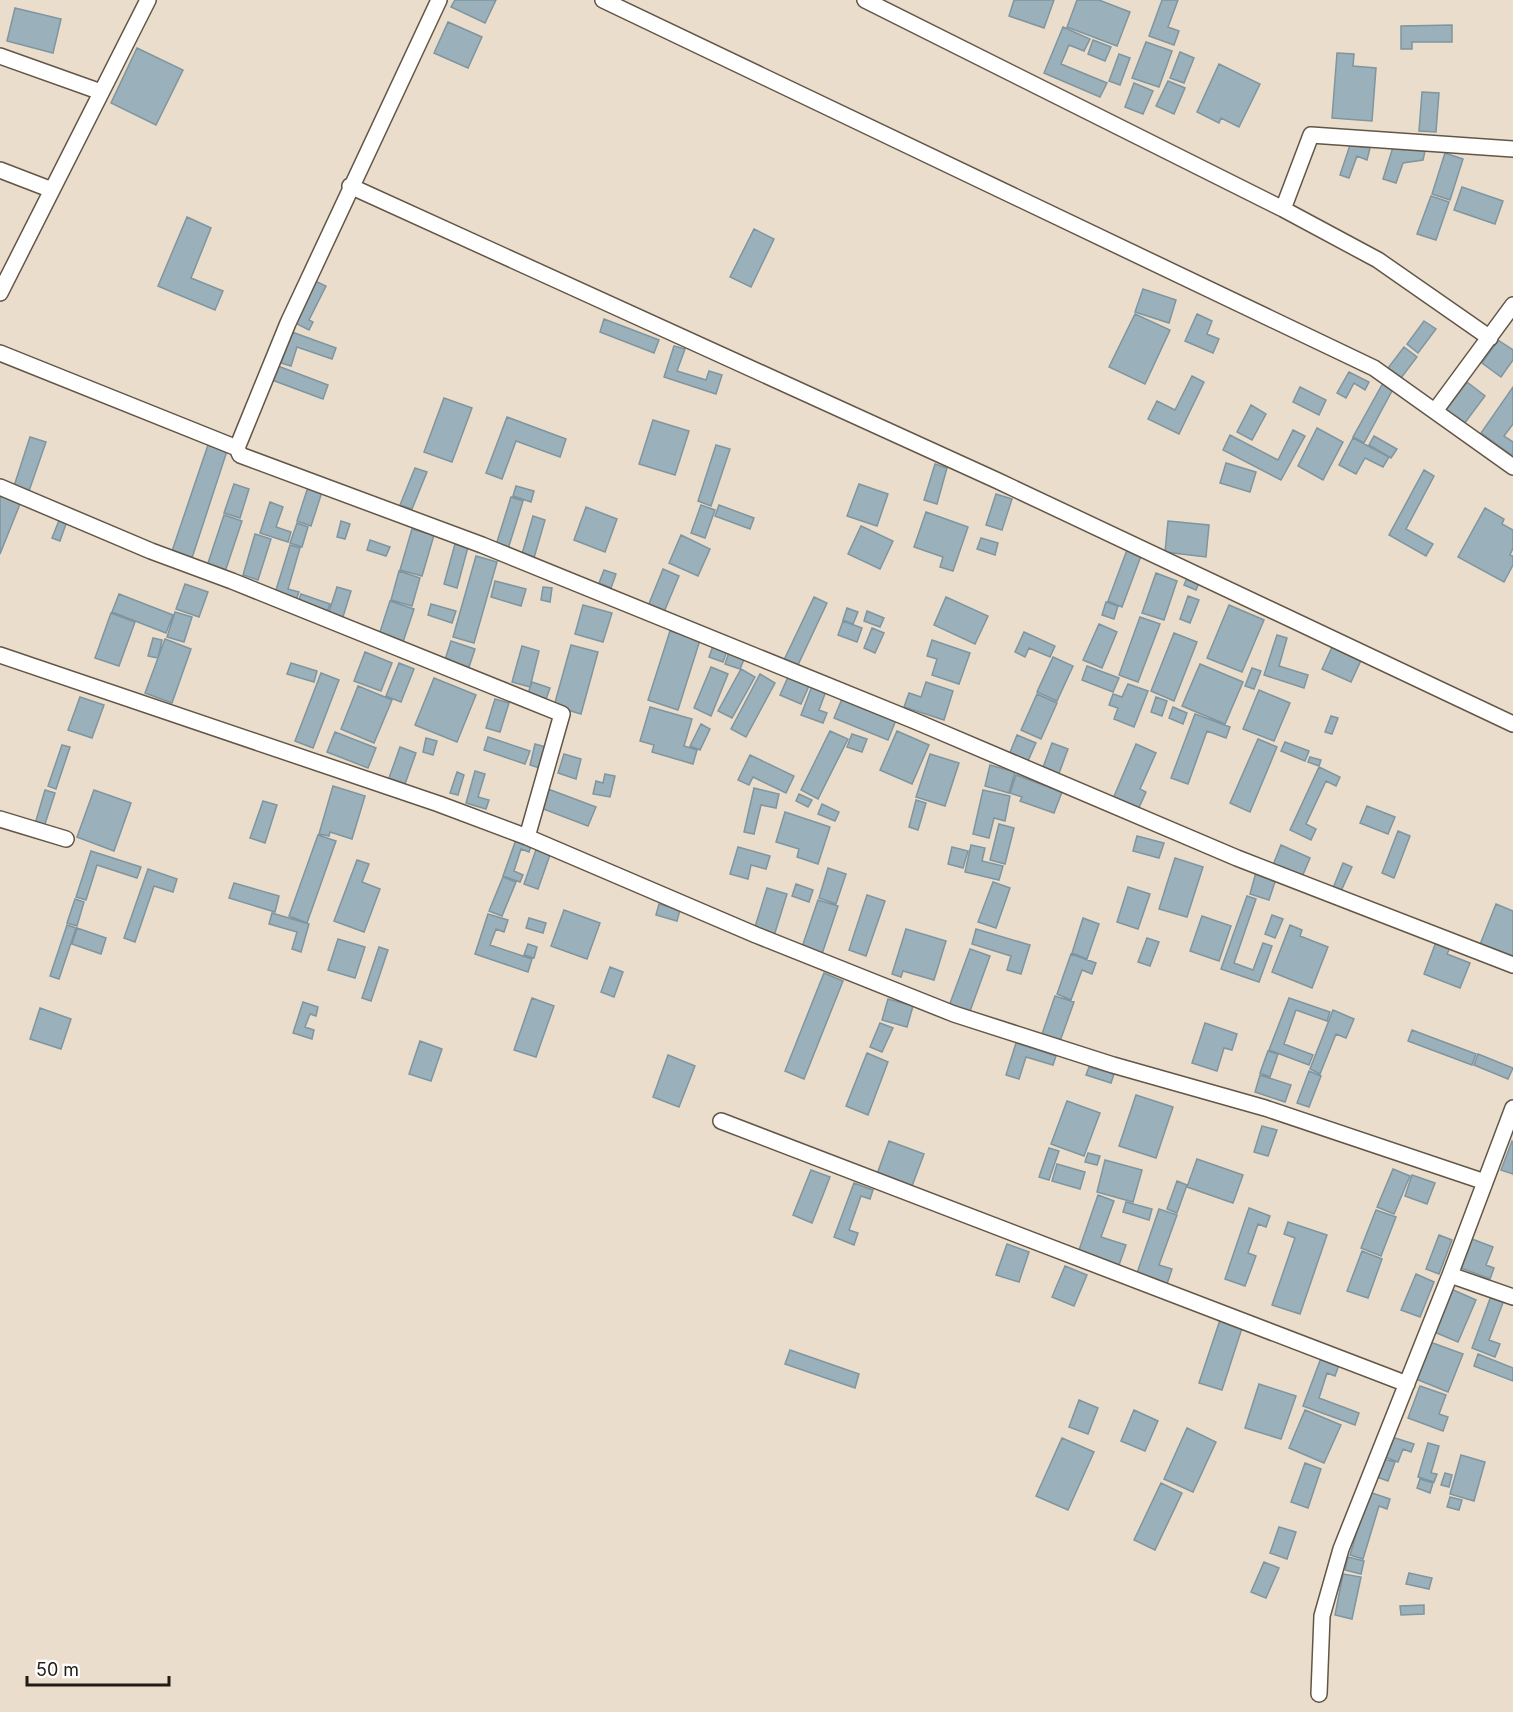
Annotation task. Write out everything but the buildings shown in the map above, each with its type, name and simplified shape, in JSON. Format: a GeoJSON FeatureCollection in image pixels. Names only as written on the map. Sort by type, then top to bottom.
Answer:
{"type":"FeatureCollection","features":[{"type":"Feature","properties":{"kind":"street"},"geometry":{"type":"LineString","coordinates":[[0,292],[148,0]]}},
{"type":"Feature","properties":{"kind":"street"},"geometry":{"type":"LineString","coordinates":[[237,448],[288,323],[350,186],[439,0]]}},
{"type":"Feature","properties":{"kind":"street"},"geometry":{"type":"LineString","coordinates":[[603,0],[1374,368],[1513,467]]}},
{"type":"Feature","properties":{"kind":"street"},"geometry":{"type":"LineString","coordinates":[[865,0],[1283,209],[1378,260],[1490,338]]}},
{"type":"Feature","properties":{"kind":"street"},"geometry":{"type":"LineString","coordinates":[[0,56],[101,92]]}},
{"type":"Feature","properties":{"kind":"street"},"geometry":{"type":"LineString","coordinates":[[1283,209],[1311,135],[1513,149]]}},
{"type":"Feature","properties":{"kind":"street"},"geometry":{"type":"LineString","coordinates":[[0,170],[52,190]]}},
{"type":"Feature","properties":{"kind":"street"},"geometry":{"type":"LineString","coordinates":[[350,186],[996,480],[1513,724]]}},
{"type":"Feature","properties":{"kind":"street"},"geometry":{"type":"LineString","coordinates":[[1435,411],[1513,305]]}},
{"type":"Feature","properties":{"kind":"street"},"geometry":{"type":"LineString","coordinates":[[0,353],[237,448],[240,455],[482,545],[915,721],[1237,858],[1513,965]]}},
{"type":"Feature","properties":{"kind":"street"},"geometry":{"type":"LineString","coordinates":[[0,487],[151,551],[232,581],[562,714],[527,837]]}},
{"type":"Feature","properties":{"kind":"street"},"geometry":{"type":"LineString","coordinates":[[0,655],[527,837],[756,935],[954,1014],[1113,1065],[1264,1108],[1485,1182]]}},
{"type":"Feature","properties":{"kind":"street"},"geometry":{"type":"LineString","coordinates":[[0,819],[66,839]]}},
{"type":"Feature","properties":{"kind":"street"},"geometry":{"type":"LineString","coordinates":[[1319,1694],[1322,1616],[1341,1549],[1450,1275],[1513,1108]]}},
{"type":"Feature","properties":{"kind":"street"},"geometry":{"type":"LineString","coordinates":[[721,1121],[1407,1384]]}},
{"type":"Feature","properties":{"kind":"street"},"geometry":{"type":"LineString","coordinates":[[1450,1275],[1513,1297]]}}]}
